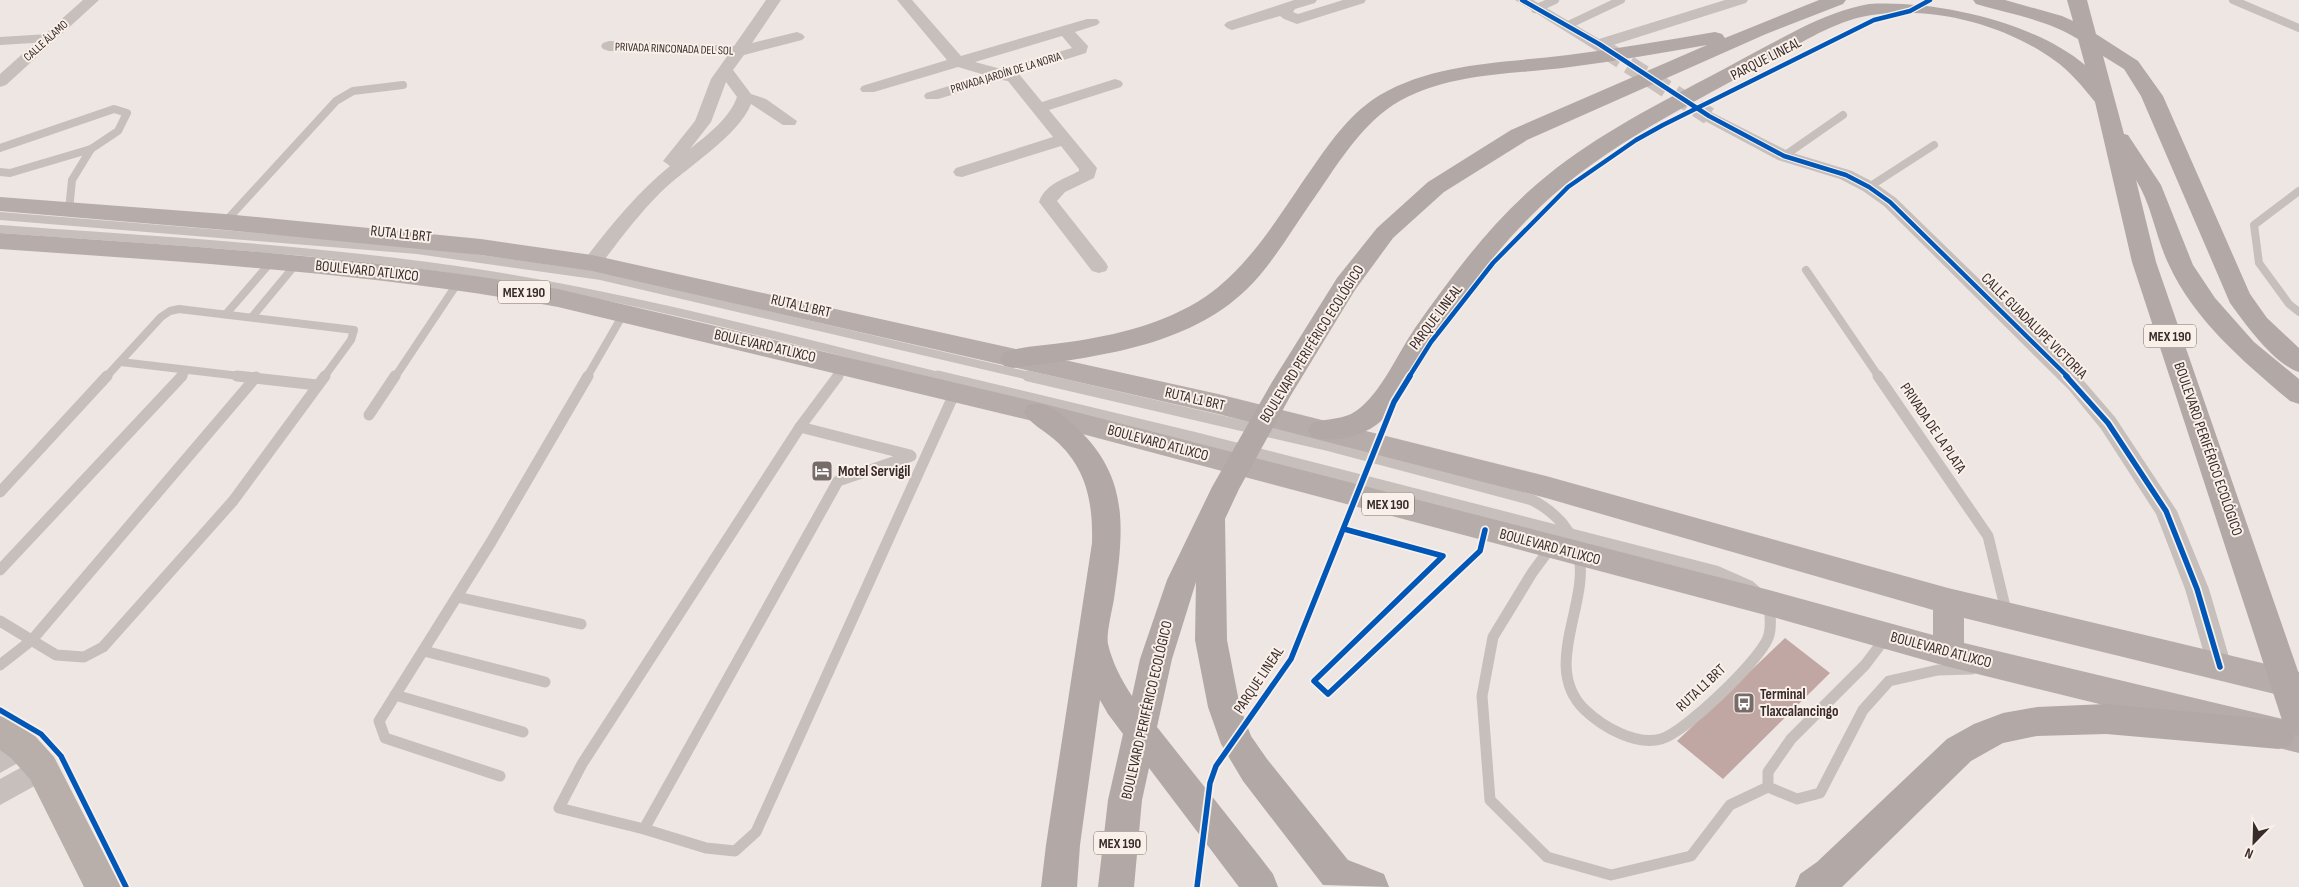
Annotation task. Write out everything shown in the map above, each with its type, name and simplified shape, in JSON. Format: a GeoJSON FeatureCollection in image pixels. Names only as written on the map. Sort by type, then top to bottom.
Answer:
{"type":"FeatureCollection","features":[{"type":"Feature","properties":{"kind":"highway"},"geometry":{"type":"LineString","coordinates":[[1983,0],[2055,20],[2080,32],[2131,65],[2152,96],[2239,297],[2258,324],[2299,363]]}},
{"type":"Feature","properties":{"kind":"highway","name":"BOULEVARD PERIFÉRICO ECOLÓGICO"},"geometry":{"type":"LineString","coordinates":[[1116,887],[1125,800],[1156,659],[1167,620],[1182,580],[1226,487],[1281,389],[1346,284],[1384,233],[1436,187],[1519,135],[1759,30],[1837,1]]}},
{"type":"Feature","properties":{"kind":"highway"},"geometry":{"type":"LineString","coordinates":[[1322,430],[1334,430],[1357,424],[1376,409],[1432,323],[1471,270],[1520,213],[1546,188],[1627,128],[1824,24],[1854,13],[1883,7],[1932,7],[1984,17],[2032,37],[2076,66],[2093,83],[2105,101]]}},
{"type":"Feature","properties":{"kind":"highway","name":"BOULEVARD PERIFÉRICO ECOLÓGICO"},"geometry":{"type":"LineString","coordinates":[[2080,8],[2105,101],[2144,262],[2268,625],[2292,731]]}},
{"type":"Feature","properties":{"kind":"highway"},"geometry":{"type":"LineString","coordinates":[[1013,359],[1084,348],[1137,337],[1176,324],[1224,296],[1247,274],[1346,137],[1376,107],[1404,91],[1436,79],[1464,73],[1587,58],[1759,30]]}},
{"type":"Feature","properties":{"kind":"highway"},"geometry":{"type":"LineString","coordinates":[[1519,135],[1574,120],[1749,64]]}},
{"type":"Feature","properties":{"kind":"highway"},"geometry":{"type":"LineString","coordinates":[[2112,131],[2126,148],[2150,185],[2181,266],[2206,304],[2245,349],[2299,394]]}},
{"type":"Feature","properties":{"kind":"highway"},"geometry":{"type":"LineString","coordinates":[[1038,412],[1071,436],[1084,452],[1099,480],[1107,511],[1107,543],[1063,845],[1059,887]]}},
{"type":"Feature","properties":{"kind":"highway"},"geometry":{"type":"LineString","coordinates":[[1212,516],[1211,640],[1224,707],[1238,744],[1255,770],[1340,880],[1372,887]]}},
{"type":"Feature","properties":{"kind":"highway"},"geometry":{"type":"LineString","coordinates":[[1093,644],[1099,665],[1119,704],[1243,862],[1260,887]]}},
{"type":"Feature","properties":{"kind":"highway"},"geometry":{"type":"LineString","coordinates":[[1814,887],[1830,874],[1959,750],[1980,737],[2003,728],[2086,719],[2129,720],[2238,734],[2292,731]]}},
{"type":"Feature","properties":{"kind":"main road"},"geometry":{"type":"LineString","coordinates":[[0,204],[225,222],[481,247],[592,263],[1322,430],[1546,487],[1948,601],[2299,686]]}},
{"type":"Feature","properties":{"kind":"main road","name":"BOULEVARD ATLIXCO"},"geometry":{"type":"LineString","coordinates":[[0,241],[386,271],[502,287],[624,313],[1038,412],[1566,545],[1949,653],[2292,731]]}},
{"type":"Feature","properties":{"kind":"main road"},"geometry":{"type":"LineString","coordinates":[[1948,601],[1949,653]]}},
{"type":"Feature","properties":{"kind":"main road"},"geometry":{"type":"LineString","coordinates":[[16,752],[103,887]]}},
{"type":"Feature","properties":{"kind":"street","name":"CALLE ÁLAMO"},"geometry":{"type":"LineString","coordinates":[[0,82],[92,0]]}},
{"type":"Feature","properties":{"kind":"street"},"geometry":{"type":"LineString","coordinates":[[592,263],[654,188],[666,167],[703,122],[719,78],[740,51],[774,0]]}},
{"type":"Feature","properties":{"kind":"street"},"geometry":{"type":"LineString","coordinates":[[904,0],[957,62],[1014,78],[1088,168],[1088,174],[1056,189],[1049,196],[1048,202],[1099,267]]}},
{"type":"Feature","properties":{"kind":"street"},"geometry":{"type":"LineString","coordinates":[[1232,26],[1310,0]]}},
{"type":"Feature","properties":{"kind":"street"},"geometry":{"type":"LineString","coordinates":[[1286,9],[1285,12],[1297,20],[1359,0]]}},
{"type":"Feature","properties":{"kind":"street"},"geometry":{"type":"LineString","coordinates":[[1522,0],[1602,47],[1741,0]]}},
{"type":"Feature","properties":{"kind":"street"},"geometry":{"type":"LineString","coordinates":[[868,89],[1092,22]]}},
{"type":"Feature","properties":{"kind":"street","name":"PRIVADA JARDÍN DE LA NORIA"},"geometry":{"type":"LineString","coordinates":[[932,96],[1080,50],[1080,46],[1065,30]]}},
{"type":"Feature","properties":{"kind":"street","name":"PRIVADA RINCONADA DEL SOL"},"geometry":{"type":"LineString","coordinates":[[609,46],[740,51],[797,37]]}},
{"type":"Feature","properties":{"kind":"street"},"geometry":{"type":"LineString","coordinates":[[726,70],[745,97],[760,102],[789,121]]}},
{"type":"Feature","properties":{"kind":"street"},"geometry":{"type":"LineString","coordinates":[[1039,108],[1115,84]]}},
{"type":"Feature","properties":{"kind":"street"},"geometry":{"type":"LineString","coordinates":[[654,188],[692,158],[742,110],[745,97]]}},
{"type":"Feature","properties":{"kind":"street","name":"CALLE GUADALUPE VICTORIA"},"geometry":{"type":"LineString","coordinates":[[1710,116],[1784,156],[1846,175],[1869,187],[1890,202],[2000,308],[2076,385],[2108,422],[2166,511],[2197,590],[2220,667]]}},
{"type":"Feature","properties":{"kind":"street"},"geometry":{"type":"LineString","coordinates":[[962,172],[1064,139]]}},
{"type":"Feature","properties":{"kind":"street"},"geometry":{"type":"LineString","coordinates":[[0,793],[16,752]]}},
{"type":"Feature","properties":{"kind":"lane"},"geometry":{"type":"LineString","coordinates":[[1535,9],[1555,0]]}},
{"type":"Feature","properties":{"kind":"lane"},"geometry":{"type":"LineString","coordinates":[[1566,26],[1621,0]]}},
{"type":"Feature","properties":{"kind":"lane"},"geometry":{"type":"LineString","coordinates":[[2233,0],[2299,28]]}},
{"type":"Feature","properties":{"kind":"lane"},"geometry":{"type":"LineString","coordinates":[[0,40],[49,38]]}},
{"type":"Feature","properties":{"kind":"lane"},"geometry":{"type":"LineString","coordinates":[[225,222],[336,101],[353,91],[403,85]]}},
{"type":"Feature","properties":{"kind":"lane"},"geometry":{"type":"LineString","coordinates":[[0,148],[114,109],[127,113],[118,131],[91,149],[10,173],[0,172]]}},
{"type":"Feature","properties":{"kind":"lane"},"geometry":{"type":"LineString","coordinates":[[1784,156],[1843,115]]}},
{"type":"Feature","properties":{"kind":"lane"},"geometry":{"type":"LineString","coordinates":[[1869,187],[1934,146]]}},
{"type":"Feature","properties":{"kind":"lane"},"geometry":{"type":"LineString","coordinates":[[69,210],[72,180],[91,149]]}},
{"type":"Feature","properties":{"kind":"lane"},"geometry":{"type":"LineString","coordinates":[[2299,191],[2254,225],[2259,263],[2288,304],[2299,312]]}},
{"type":"Feature","properties":{"kind":"lane","name":"RUTA L1 BRT"},"geometry":{"type":"LineString","coordinates":[[0,216],[408,249],[601,276],[1320,444],[1524,497],[1540,503],[1549,510],[1580,570],[1567,651],[1568,676],[1575,697],[1583,708],[1629,737],[1648,740],[1662,739],[1677,730],[1722,692],[1757,654],[1767,639],[1770,627],[1769,602]]}},
{"type":"Feature","properties":{"kind":"lane","name":"RUTA L1 BRT"},"geometry":{"type":"LineString","coordinates":[[0,229],[350,256],[484,274],[612,297],[1193,437],[1566,545]]}},
{"type":"Feature","properties":{"kind":"lane"},"geometry":{"type":"LineString","coordinates":[[226,314],[271,262]]}},
{"type":"Feature","properties":{"kind":"lane"},"geometry":{"type":"LineString","coordinates":[[252,317],[296,264]]}},
{"type":"Feature","properties":{"kind":"lane","name":"PRIVADA DE LA PLATA"},"geometry":{"type":"LineString","coordinates":[[1806,270],[1988,536],[2007,616]]}},
{"type":"Feature","properties":{"kind":"lane"},"geometry":{"type":"LineString","coordinates":[[370,415],[459,281]]}},
{"type":"Feature","properties":{"kind":"lane"},"geometry":{"type":"LineString","coordinates":[[0,492],[161,317],[170,311],[180,309],[354,330],[351,340],[233,501],[103,647],[84,657],[56,655],[0,621]]}},
{"type":"Feature","properties":{"kind":"lane"},"geometry":{"type":"LineString","coordinates":[[500,776],[385,738],[379,721],[457,597],[624,313]]}},
{"type":"Feature","properties":{"kind":"lane"},"geometry":{"type":"LineString","coordinates":[[121,362],[318,385]]}},
{"type":"Feature","properties":{"kind":"lane"},"geometry":{"type":"LineString","coordinates":[[846,366],[800,426],[582,764],[559,808],[644,829],[706,848],[735,851],[756,832],[917,457],[955,392]]}},
{"type":"Feature","properties":{"kind":"lane"},"geometry":{"type":"LineString","coordinates":[[0,570],[187,370]]}},
{"type":"Feature","properties":{"kind":"lane"},"geometry":{"type":"LineString","coordinates":[[0,665],[32,640],[256,378]]}},
{"type":"Feature","properties":{"kind":"lane"},"geometry":{"type":"LineString","coordinates":[[800,426],[917,457]]}},
{"type":"Feature","properties":{"kind":"lane"},"geometry":{"type":"LineString","coordinates":[[644,829],[838,481],[917,457]]}},
{"type":"Feature","properties":{"kind":"lane"},"geometry":{"type":"LineString","coordinates":[[1566,545],[1532,573],[1493,637],[1482,696],[1490,800],[1548,857],[1611,875],[1660,865],[1691,856],[1730,806],[1768,788],[1797,800],[1820,793],[1845,749],[1863,710],[1889,681],[1938,670],[2009,668]]}},
{"type":"Feature","properties":{"kind":"lane"},"geometry":{"type":"LineString","coordinates":[[457,597],[581,624]]}},
{"type":"Feature","properties":{"kind":"lane"},"geometry":{"type":"LineString","coordinates":[[1768,788],[1768,772],[1790,739],[1865,666],[1888,636]]}},
{"type":"Feature","properties":{"kind":"lane"},"geometry":{"type":"LineString","coordinates":[[424,651],[545,682]]}},
{"type":"Feature","properties":{"kind":"lane"},"geometry":{"type":"LineString","coordinates":[[395,696],[523,732]]}},
{"type":"Feature","properties":{"kind":"building"},"geometry":{"type":"Polygon","coordinates":[[[1785,638],[1830,673],[1723,779],[1677,741],[1785,638]]]}},
{"type":"Feature","properties":{"kind":"tunnel"},"geometry":{"type":"LineString","coordinates":[[1606,50],[1709,116]]}},
{"type":"Feature","properties":{"kind":"cycle path"},"geometry":{"type":"LineString","coordinates":[[1522,0],[1599,44],[1709,116],[1784,156],[1846,175],[1869,187],[1890,202],[2076,385],[2108,423],[2166,511],[2197,589],[2220,667]]}},
{"type":"Feature","properties":{"kind":"cycle path","name":"PARQUE LINEAL"},"geometry":{"type":"LineString","coordinates":[[1197,887],[1210,783],[1216,766],[1291,659],[1394,402],[1431,342],[1493,263],[1568,187],[1636,140],[1874,20],[1910,11],[1930,0]]}},
{"type":"Feature","properties":{"kind":"cycle path"},"geometry":{"type":"LineString","coordinates":[[1344,529],[1443,556],[1314,681],[1328,694],[1480,551],[1485,530]]}},
{"type":"Feature","properties":{"kind":"cycle path"},"geometry":{"type":"LineString","coordinates":[[0,710],[41,734],[61,756],[126,887]]}},
{"type":"Feature","properties":{"kind":"place","name":"Motel Servigil"},"geometry":{"type":"Point","coordinates":[822,471]}},
{"type":"Feature","properties":{"kind":"place","name":"Terminal Tlaxcalancingo"},"geometry":{"type":"Point","coordinates":[1744,703]}}]}
